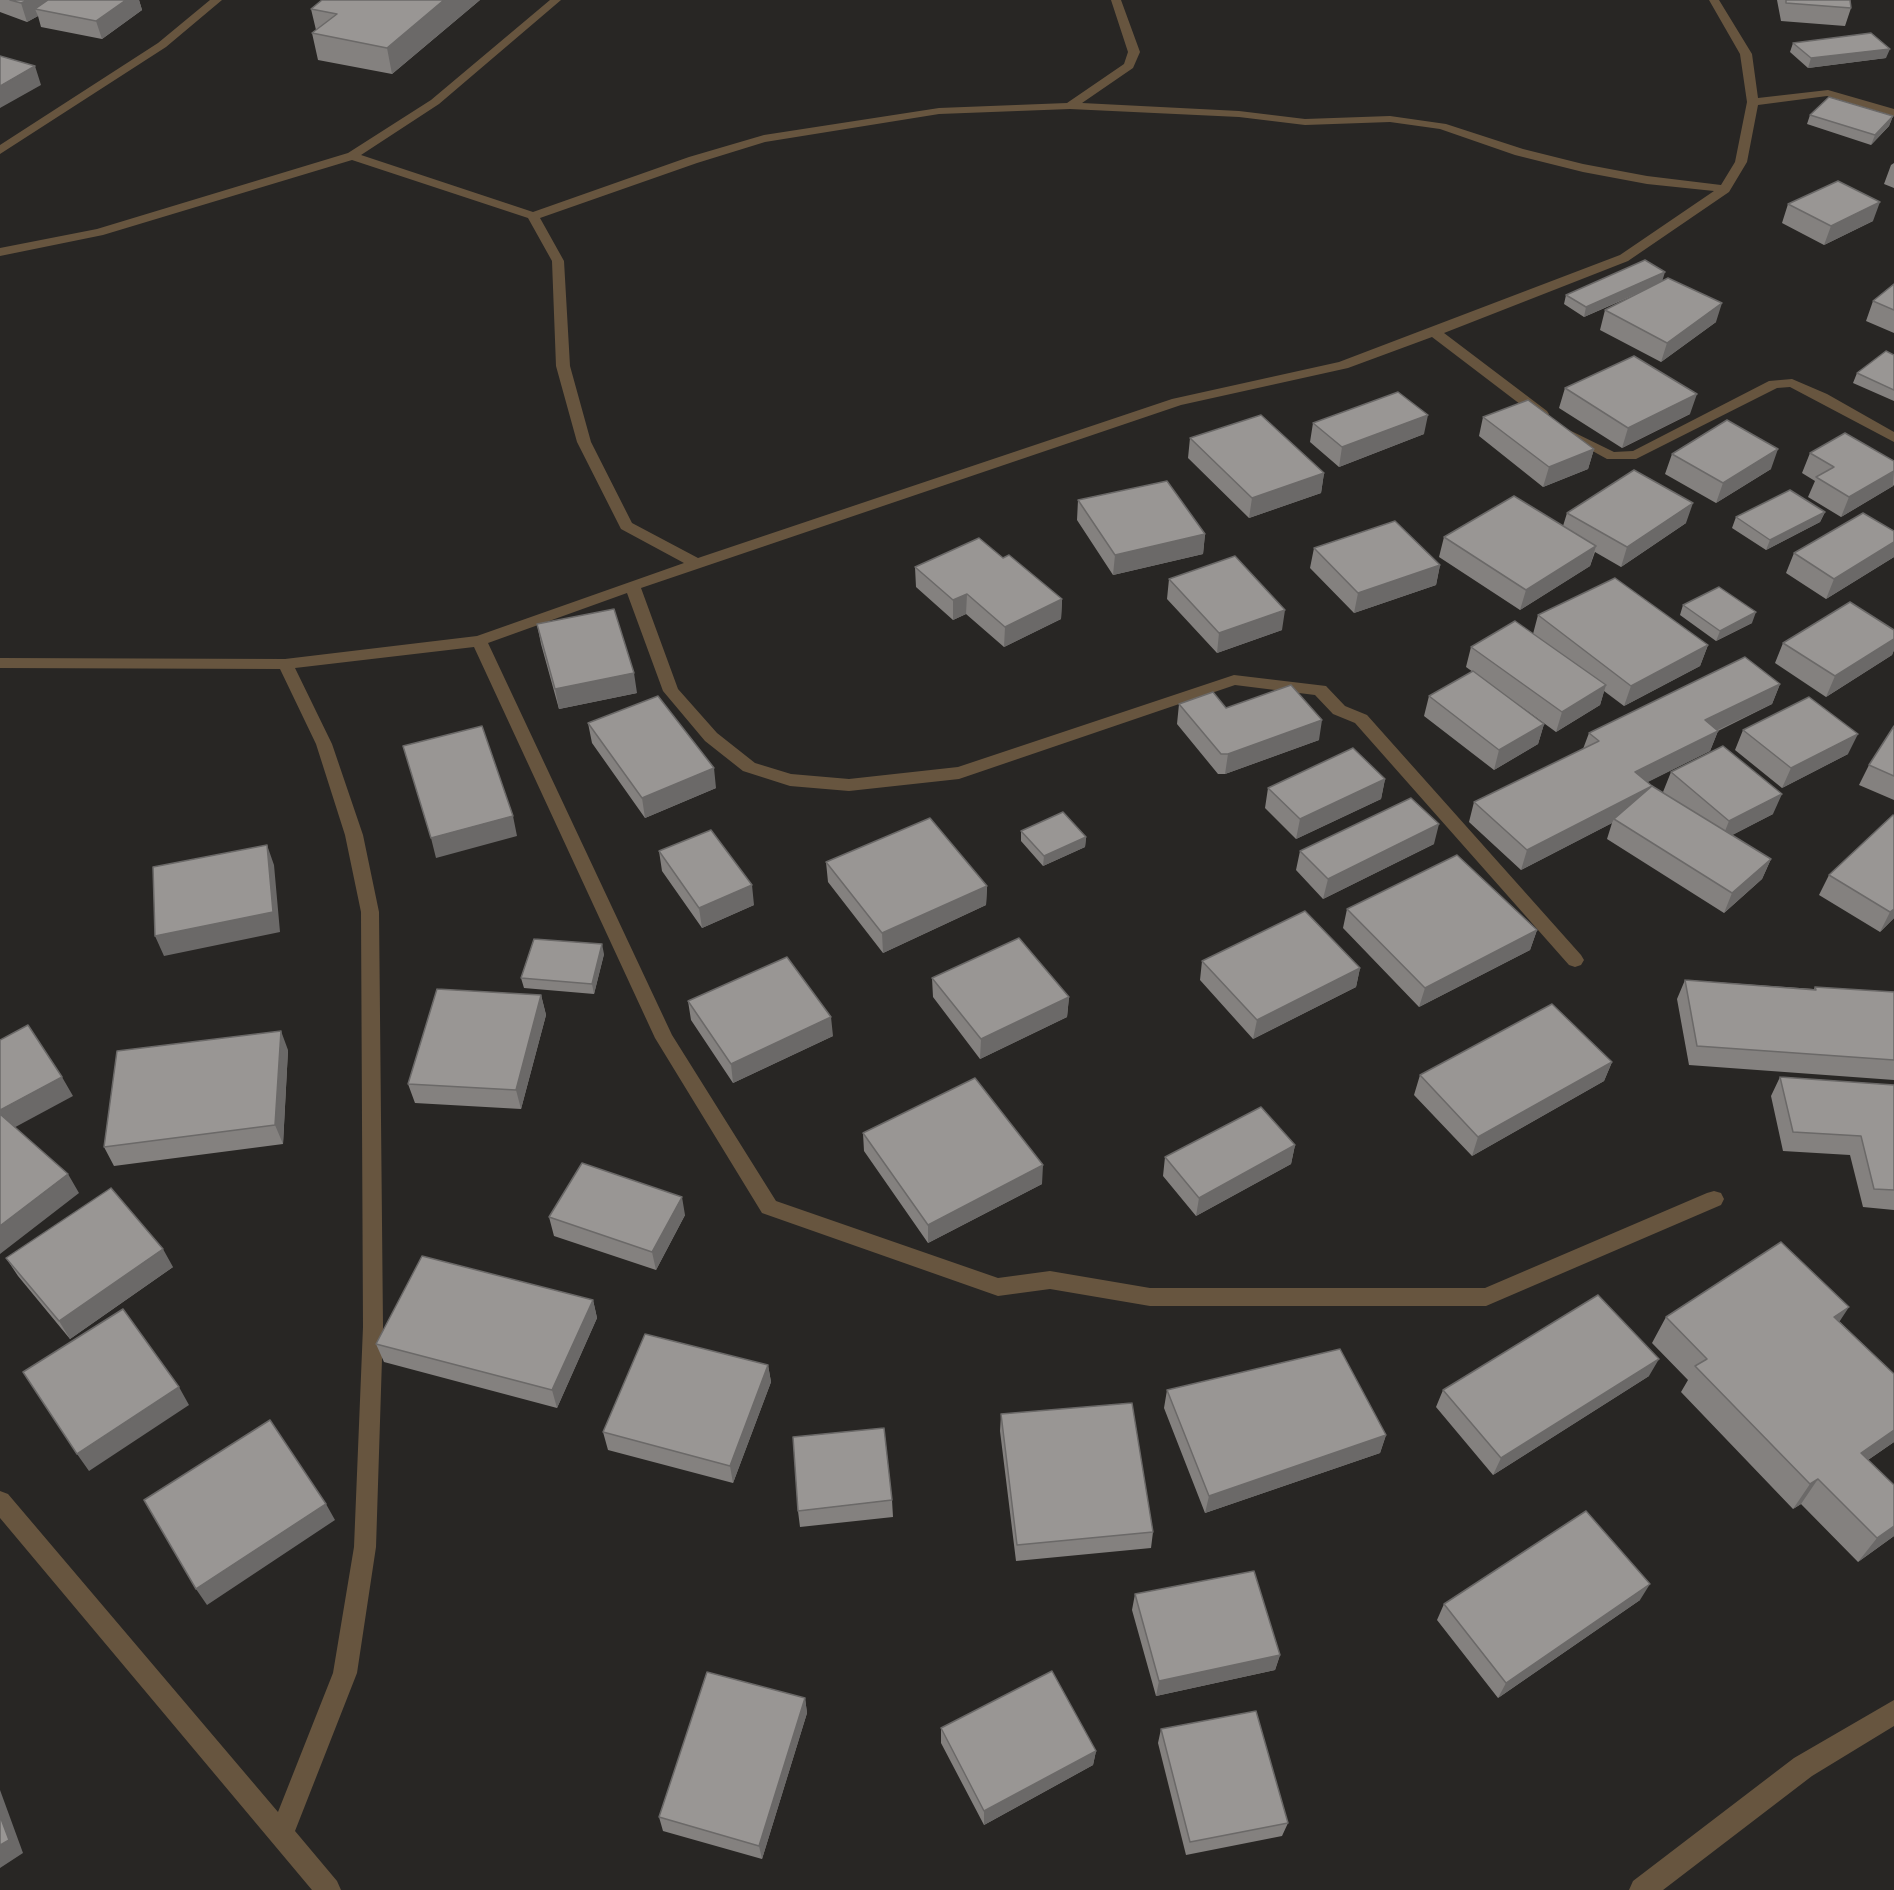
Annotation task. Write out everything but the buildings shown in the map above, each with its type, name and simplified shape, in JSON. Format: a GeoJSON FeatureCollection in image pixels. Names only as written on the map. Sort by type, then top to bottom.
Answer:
{"type":"FeatureCollection","features":[{"type":"Feature","properties":{"kind":"street"},"geometry":{"type":"LineString","coordinates":[[0,150],[162,45],[218,0]]}},
{"type":"Feature","properties":{"kind":"street"},"geometry":{"type":"LineString","coordinates":[[0,252],[99,232],[352,156],[435,102],[555,0]]}},
{"type":"Feature","properties":{"kind":"street"},"geometry":{"type":"LineString","coordinates":[[1070,106],[1129,66],[1134,52],[1116,0]]}},
{"type":"Feature","properties":{"kind":"street"},"geometry":{"type":"LineString","coordinates":[[0,663],[285,664],[479,641],[632,586],[1177,402],[1342,365],[1434,332],[1624,258],[1725,189],[1741,162],[1753,102],[1746,54],[1714,0]]}},
{"type":"Feature","properties":{"kind":"street"},"geometry":{"type":"LineString","coordinates":[[1753,102],[1828,93],[1894,113]]}},
{"type":"Feature","properties":{"kind":"street"},"geometry":{"type":"LineString","coordinates":[[533,216],[693,160],[764,139],[939,111],[1070,106],[1239,114],[1305,122],[1390,118],[1442,126],[1519,152],[1583,168],[1647,180],[1725,189]]}},
{"type":"Feature","properties":{"kind":"street"},"geometry":{"type":"LineString","coordinates":[[352,156],[486,198],[533,216],[558,261],[563,366],[584,442],[626,526],[698,564]]}},
{"type":"Feature","properties":{"kind":"street"},"geometry":{"type":"LineString","coordinates":[[1434,332],[1575,438],[1612,456],[1636,455],[1773,384],[1792,383],[1822,397],[1894,438]]}},
{"type":"Feature","properties":{"kind":"street"},"geometry":{"type":"LineString","coordinates":[[632,586],[671,691],[711,737],[749,766],[790,780],[849,785],[959,773],[1234,680],[1320,690],[1339,710],[1361,719],[1575,960]]}},
{"type":"Feature","properties":{"kind":"street"},"geometry":{"type":"LineString","coordinates":[[479,641],[664,1038],[770,1207],[998,1287],[1050,1280],[1150,1297],[1486,1297],[1714,1199]]}},
{"type":"Feature","properties":{"kind":"street"},"geometry":{"type":"LineString","coordinates":[[281,1834],[345,1673],[365,1546],[373,1327],[370,912],[354,835],[324,744],[285,664]]}},
{"type":"Feature","properties":{"kind":"street"},"geometry":{"type":"LineString","coordinates":[[0,1501],[328,1890]]}},
{"type":"Feature","properties":{"kind":"street"},"geometry":{"type":"LineString","coordinates":[[1642,1890],[1803,1767],[1894,1713]]}}]}
